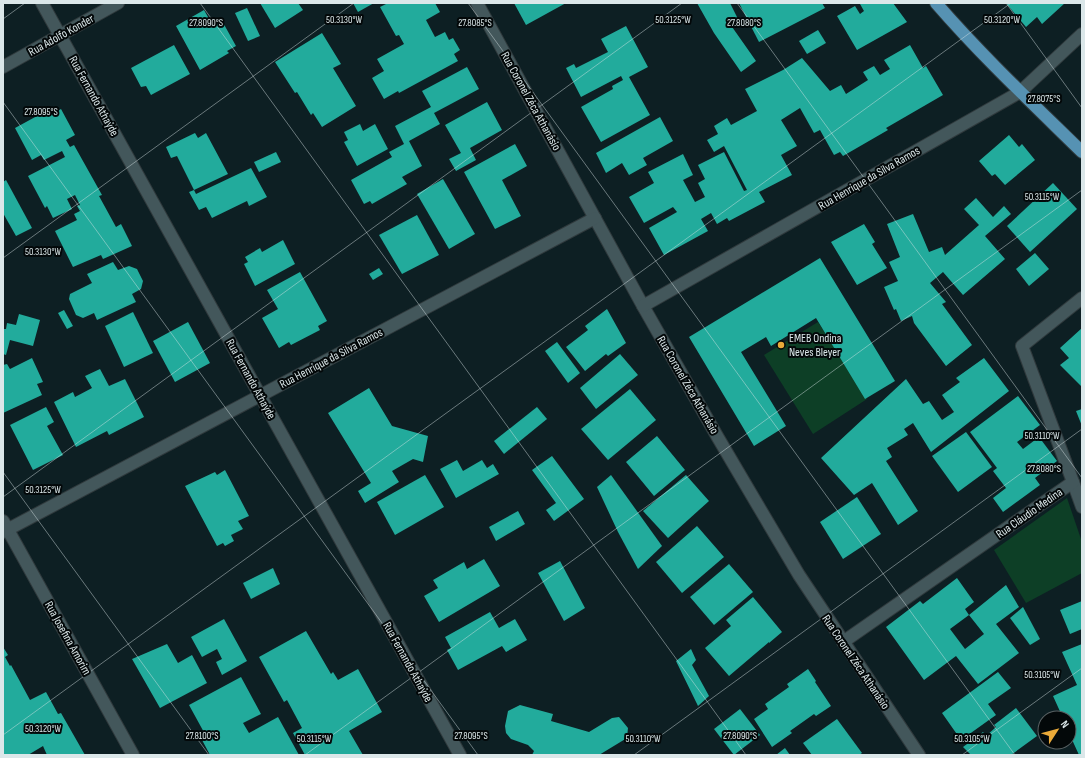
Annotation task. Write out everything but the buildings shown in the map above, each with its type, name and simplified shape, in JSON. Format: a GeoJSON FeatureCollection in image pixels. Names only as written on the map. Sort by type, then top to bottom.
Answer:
{"type":"FeatureCollection","features":[{"type":"Feature","properties":{"kind":"main road"},"geometry":{"type":"LineString","coordinates":[[936,3],[1020,92],[1082,152]]}},
{"type":"Feature","properties":{"kind":"street","name":"Rua Fernando Athaýde"},"geometry":{"type":"LineString","coordinates":[[42,3],[460,755]]}},
{"type":"Feature","properties":{"kind":"street","name":"Rua Adolfo Konder"},"geometry":{"type":"LineString","coordinates":[[3,67],[118,3]]}},
{"type":"Feature","properties":{"kind":"street","name":"Rua Coronel Zéca Athanásio"},"geometry":{"type":"LineString","coordinates":[[476,3],[713,430],[799,575],[919,755]]}},
{"type":"Feature","properties":{"kind":"street","name":"Rua Henrique da Silva Ramos"},"geometry":{"type":"LineString","coordinates":[[643,306],[1020,92],[1082,34]]}},
{"type":"Feature","properties":{"kind":"street","name":"Rua Henrique da Silva Ramos"},"geometry":{"type":"LineString","coordinates":[[5,528],[260,396],[595,218]]}},
{"type":"Feature","properties":{"kind":"street","name":"Rua Cláudio Medina"},"geometry":{"type":"LineString","coordinates":[[843,642],[1073,482],[1022,346],[1082,298]]}},
{"type":"Feature","properties":{"kind":"street"},"geometry":{"type":"LineString","coordinates":[[1073,482],[1082,507]]}},
{"type":"Feature","properties":{"kind":"street","name":"Rua Josefina Amorim"},"geometry":{"type":"LineString","coordinates":[[5,528],[133,755]]}},
{"type":"Feature","properties":{"kind":"green space"},"geometry":{"type":"Polygon","coordinates":[[[818,322],[867,399],[813,434],[764,355],[818,322]]]}},
{"type":"Feature","properties":{"kind":"green space"},"geometry":{"type":"Polygon","coordinates":[[[1067,498],[1082,542],[1082,573],[1026,603],[994,550],[1067,498]]]}},
{"type":"Feature","properties":{"kind":"place","name":"EMEB Ondina Neves Bleyer"},"geometry":{"type":"Point","coordinates":[781,345]}}]}
